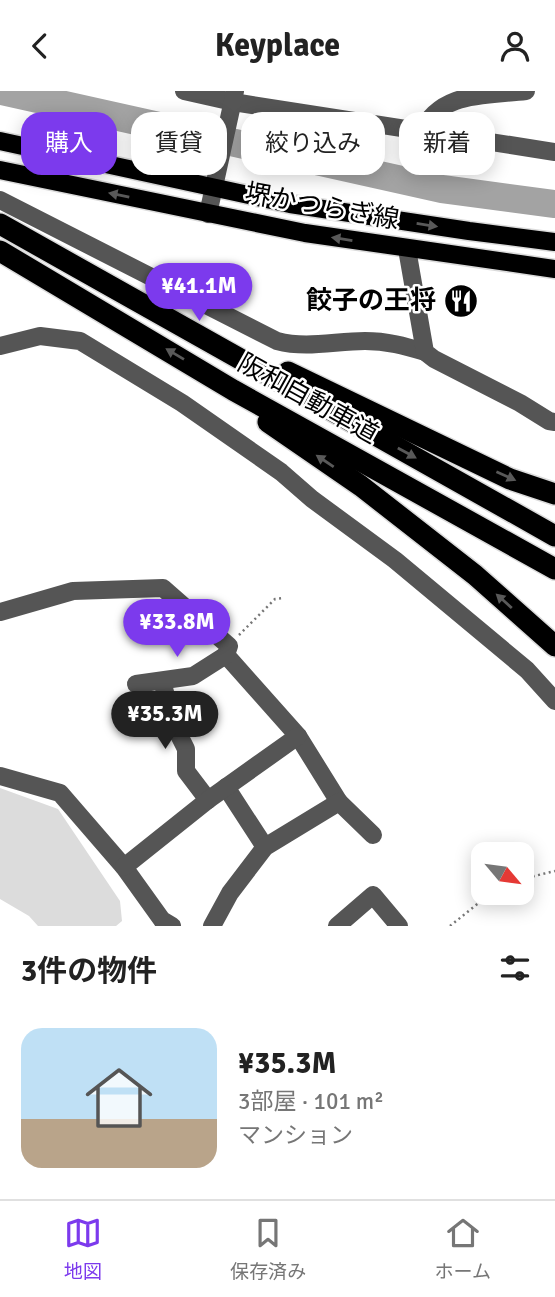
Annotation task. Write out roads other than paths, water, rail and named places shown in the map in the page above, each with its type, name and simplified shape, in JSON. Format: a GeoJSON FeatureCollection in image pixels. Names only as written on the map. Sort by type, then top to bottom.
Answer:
{"type":"FeatureCollection","features":[{"type":"Feature","properties":{"kind":"highway","name":"阪和自動車道"},"geometry":{"type":"LineString","coordinates":[[0,224],[555,535]]}},
{"type":"Feature","properties":{"kind":"highway","name":"阪和自動車道"},"geometry":{"type":"LineString","coordinates":[[0,251],[233,390],[555,569]]}},
{"type":"Feature","properties":{"kind":"highway"},"geometry":{"type":"LineString","coordinates":[[91,276],[510,479],[555,494]]}},
{"type":"Feature","properties":{"kind":"highway"},"geometry":{"type":"LineString","coordinates":[[233,390],[273,426],[361,486],[475,575],[555,646]]}},
{"type":"Feature","properties":{"kind":"main road","name":"堺かつらぎ線"},"geometry":{"type":"LineString","coordinates":[[0,141],[217,179],[317,208],[555,242]]}},
{"type":"Feature","properties":{"kind":"main road","name":"堺かつらぎ線"},"geometry":{"type":"LineString","coordinates":[[0,170],[208,214],[407,249],[555,269]]}},
{"type":"Feature","properties":{"kind":"street"},"geometry":{"type":"LineString","coordinates":[[184,91],[399,129]]}},
{"type":"Feature","properties":{"kind":"street"},"geometry":{"type":"LineString","coordinates":[[434,112],[443,103],[457,98],[526,91]]}},
{"type":"Feature","properties":{"kind":"street"},"geometry":{"type":"LineString","coordinates":[[208,214],[233,101]]}},
{"type":"Feature","properties":{"kind":"street"},"geometry":{"type":"LineString","coordinates":[[495,143],[555,152]]}},
{"type":"Feature","properties":{"kind":"street"},"geometry":{"type":"LineString","coordinates":[[0,200],[277,341],[297,346],[366,341],[396,343],[425,352],[555,422]]}},
{"type":"Feature","properties":{"kind":"street"},"geometry":{"type":"LineString","coordinates":[[407,249],[425,352]]}},
{"type":"Feature","properties":{"kind":"street"},"geometry":{"type":"LineString","coordinates":[[0,346],[40,336],[80,341],[182,403],[281,472],[312,499],[396,560],[527,670],[555,701]]}},
{"type":"Feature","properties":{"kind":"street"},"geometry":{"type":"LineString","coordinates":[[0,612],[73,591],[163,588],[227,650],[298,736],[339,802],[373,835]]}},
{"type":"Feature","properties":{"kind":"street"},"geometry":{"type":"LineString","coordinates":[[136,684],[193,676],[227,650]]}},
{"type":"Feature","properties":{"kind":"street"},"geometry":{"type":"LineString","coordinates":[[162,681],[174,725],[186,749],[186,771],[208,800]]}},
{"type":"Feature","properties":{"kind":"street"},"geometry":{"type":"LineString","coordinates":[[124,867],[208,800],[298,736]]}},
{"type":"Feature","properties":{"kind":"street"},"geometry":{"type":"LineString","coordinates":[[0,776],[60,793],[124,867],[162,920],[172,926]]}},
{"type":"Feature","properties":{"kind":"street"},"geometry":{"type":"LineString","coordinates":[[226,787],[265,847]]}},
{"type":"Feature","properties":{"kind":"street"},"geometry":{"type":"LineString","coordinates":[[212,926],[230,893],[265,847],[339,802]]}},
{"type":"Feature","properties":{"kind":"street"},"geometry":{"type":"LineString","coordinates":[[337,926],[373,895],[399,926]]}},
{"type":"Feature","properties":{"kind":"waterway"},"geometry":{"type":"LineString","coordinates":[[2,91],[442,189],[555,204]]}},
{"type":"Feature","properties":{"kind":"place","name":"餃子の王将"},"geometry":{"type":"Point","coordinates":[461,301]}}]}
